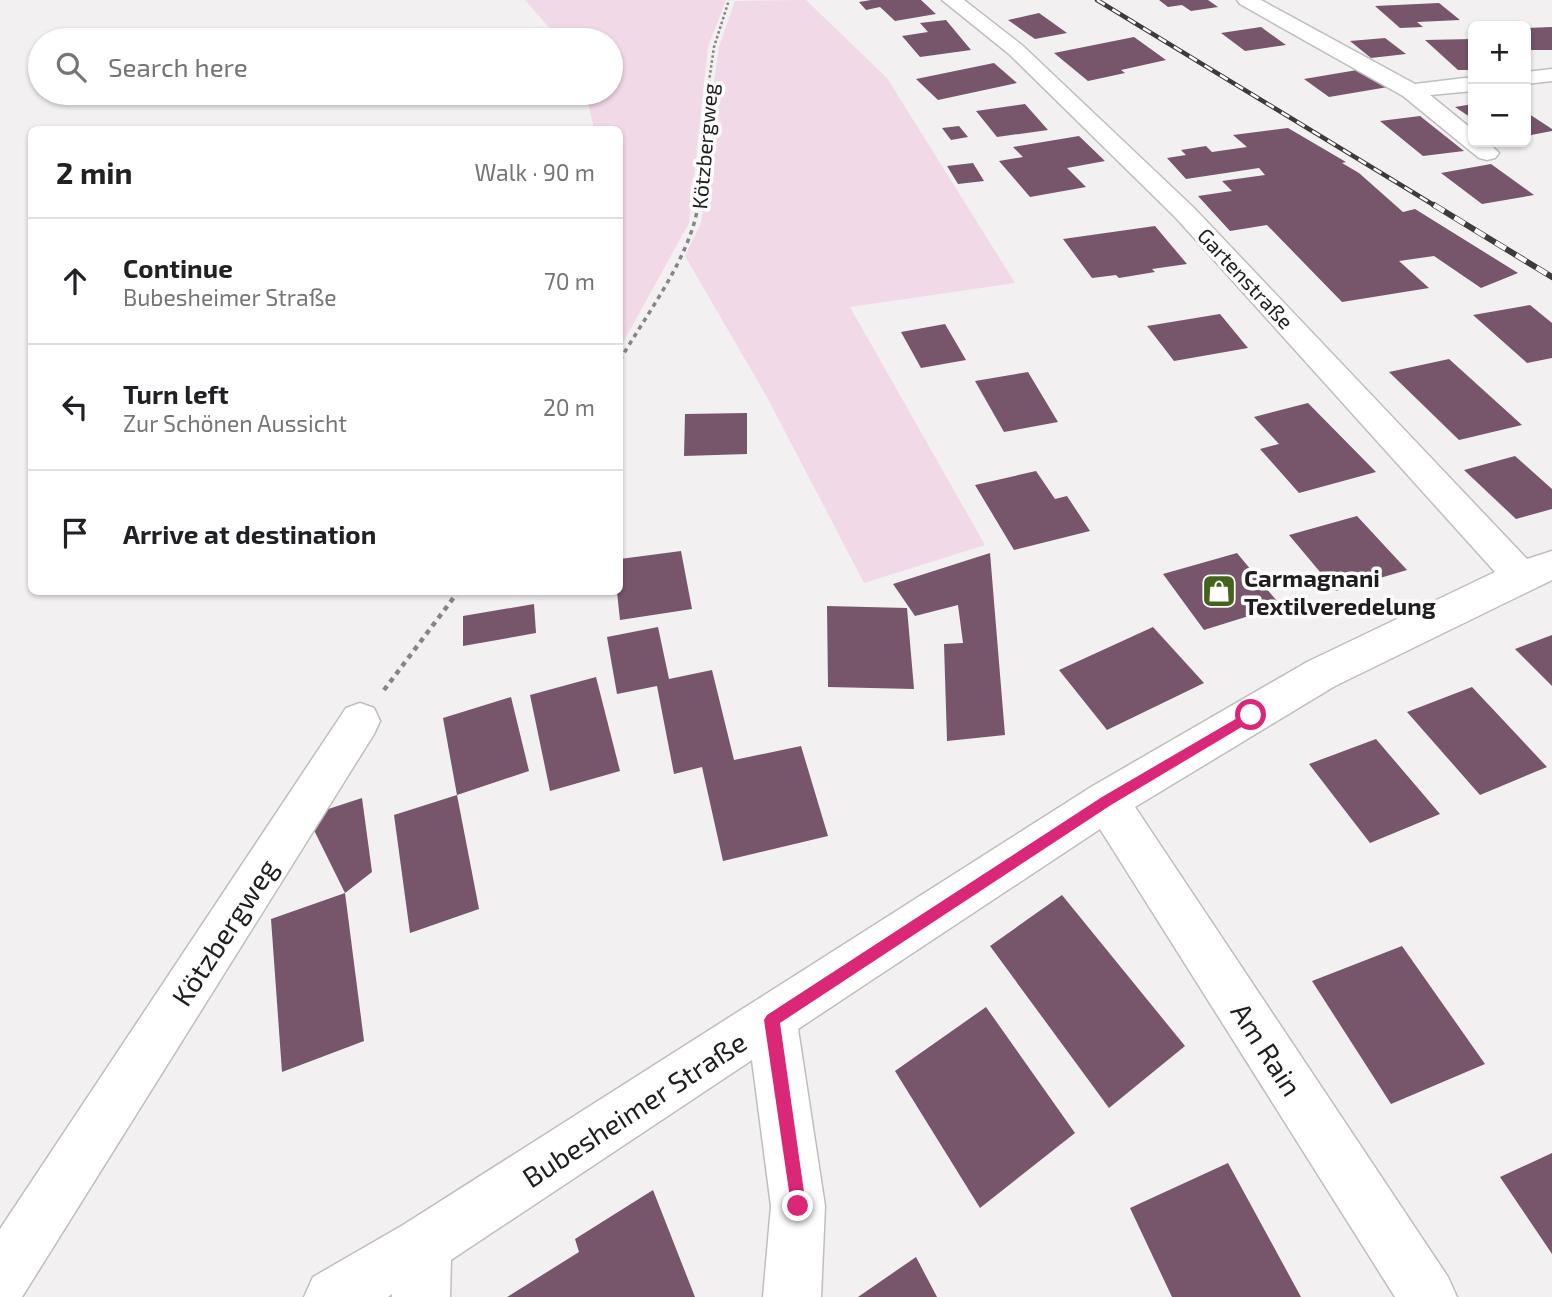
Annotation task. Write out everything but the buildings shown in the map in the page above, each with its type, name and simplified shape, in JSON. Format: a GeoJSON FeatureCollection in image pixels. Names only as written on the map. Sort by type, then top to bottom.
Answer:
{"type":"FeatureCollection","features":[{"type":"Feature","properties":{"kind":"street","name":"Gartenstraße"},"geometry":{"type":"LineString","coordinates":[[952,0],[1016,50],[1185,213],[1536,571]]}},
{"type":"Feature","properties":{"kind":"street"},"geometry":{"type":"LineString","coordinates":[[1247,0],[1411,91],[1487,153]]}},
{"type":"Feature","properties":{"kind":"street"},"geometry":{"type":"LineString","coordinates":[[1531,77],[1552,75]]}},
{"type":"Feature","properties":{"kind":"street"},"geometry":{"type":"LineString","coordinates":[[1411,91],[1468,85]]}},
{"type":"Feature","properties":{"kind":"street","name":"Bubesheimer Straße"},"geometry":{"type":"LineString","coordinates":[[333,1297],[422,1271],[772,1020],[1106,801],[1321,674],[1536,571]]}},
{"type":"Feature","properties":{"kind":"street","name":"Kötzbergweg"},"geometry":{"type":"LineString","coordinates":[[0,1279],[360,721]]}},
{"type":"Feature","properties":{"kind":"street","name":"Am Rain"},"geometry":{"type":"LineString","coordinates":[[1106,801],[1427,1297]]}},
{"type":"Feature","properties":{"kind":"street"},"geometry":{"type":"LineString","coordinates":[[772,1020],[798,1206],[792,1297]]}},
{"type":"Feature","properties":{"kind":"path","name":"Kötzbergweg"},"geometry":{"type":"LineString","coordinates":[[623,354],[672,272],[696,223],[702,180],[705,109],[714,47],[729,0]]}},
{"type":"Feature","properties":{"kind":"path"},"geometry":{"type":"LineString","coordinates":[[360,721],[456,595]]}},
{"type":"Feature","properties":{"kind":"shaded area"},"geometry":{"type":"Polygon","coordinates":[[[525,0],[726,0],[708,47],[689,223],[623,343],[623,126],[593,126],[589,105],[623,105],[623,28],[550,28],[525,0]]]}},
{"type":"Feature","properties":{"kind":"shaded area"},"geometry":{"type":"Polygon","coordinates":[[[806,0],[887,78],[1015,283],[850,307],[985,545],[864,583],[768,399],[685,256],[701,223],[708,179],[710,109],[719,47],[735,1],[806,0]]]}},
{"type":"Feature","properties":{"kind":"railway"},"geometry":{"type":"LineString","coordinates":[[1097,0],[1437,207]]}},
{"type":"Feature","properties":{"kind":"railway"},"geometry":{"type":"LineString","coordinates":[[1434,205],[1552,277]]}},
{"type":"Feature","properties":{"kind":"place","name":"Carmagnani Textilveredelung"},"geometry":{"type":"Point","coordinates":[1219,591]}},
{"type":"Feature","properties":{"kind":"route"},"geometry":{"type":"LineString","coordinates":[[798,1206],[772,1020],[1106,801],[1251,715]]}}]}
